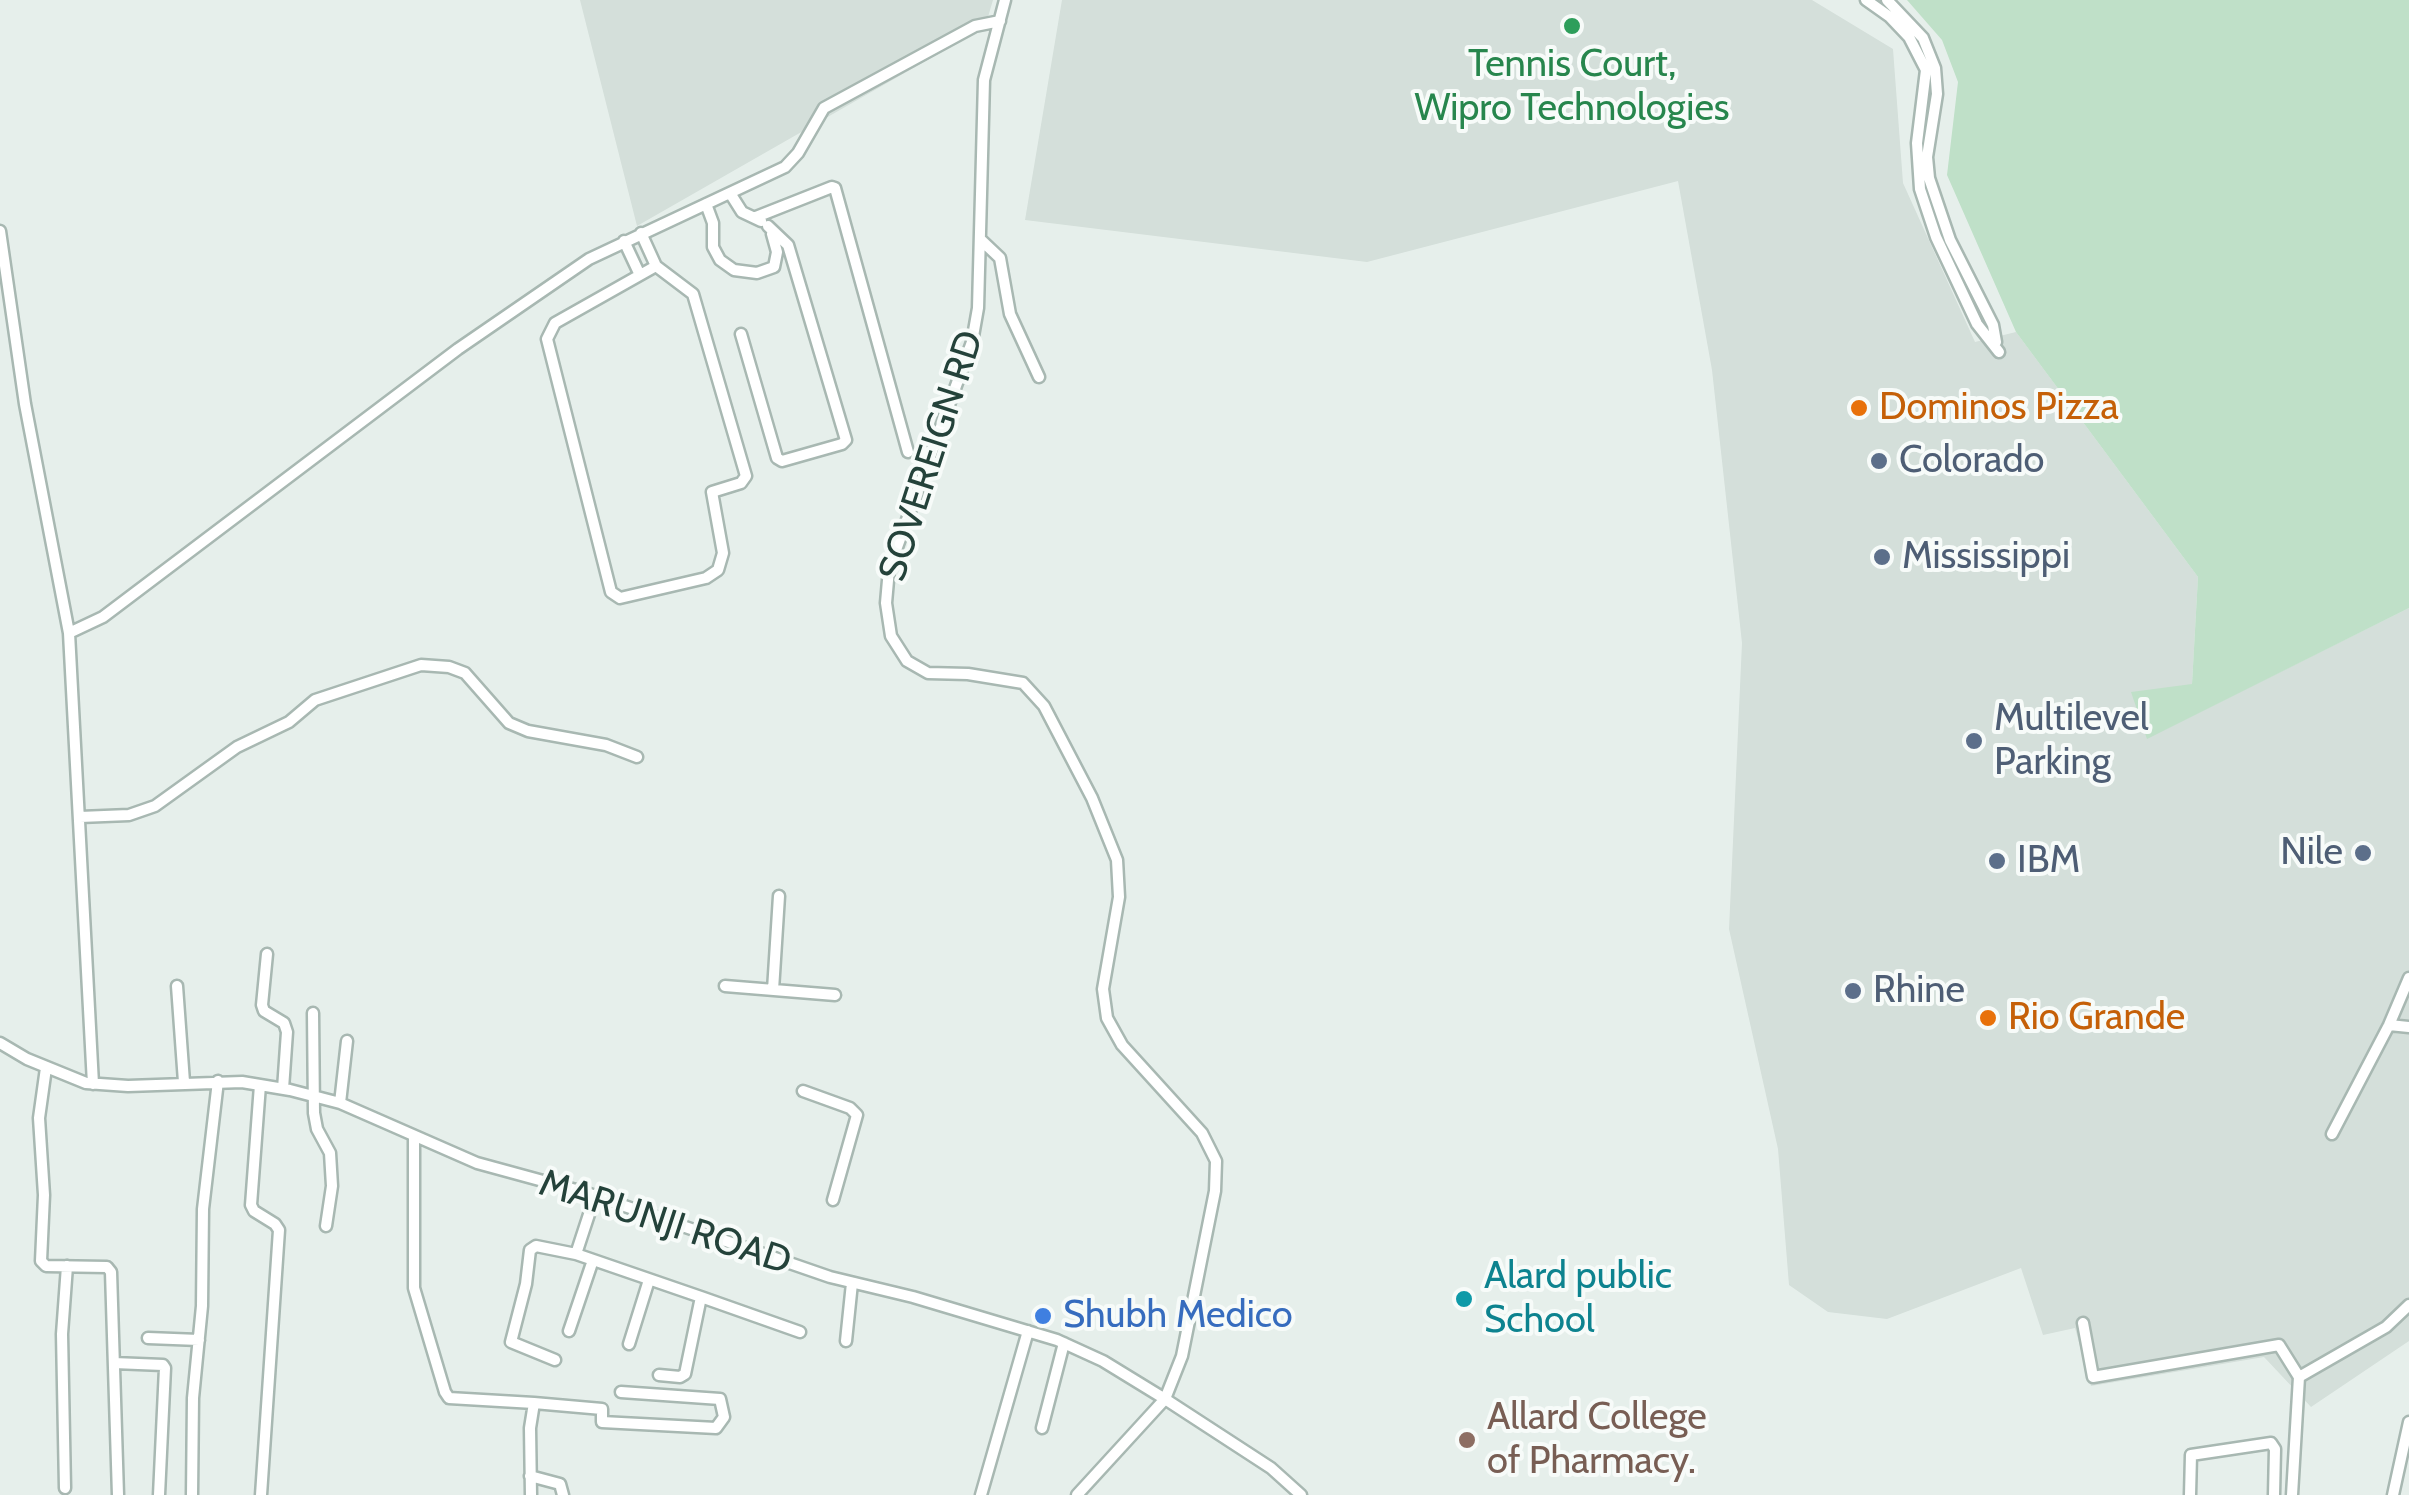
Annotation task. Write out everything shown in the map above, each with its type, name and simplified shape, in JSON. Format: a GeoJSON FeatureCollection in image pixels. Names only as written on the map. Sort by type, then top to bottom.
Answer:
{"type":"FeatureCollection","features":[{"type":"Feature","properties":{"kind":"street","name":"SOVEREIGN RD"},"geometry":{"type":"LineString","coordinates":[[1005,0],[984,80],[978,308],[972,342],[889,569],[886,603],[892,636],[907,662],[928,673],[1023,682],[1044,706],[1061,736],[1110,837],[1117,860],[1118,896],[1103,989],[1106,1018],[1122,1045],[1202,1133],[1216,1162],[1182,1356],[1164,1399]]}},
{"type":"Feature","properties":{"kind":"street"},"geometry":{"type":"LineString","coordinates":[[1866,0],[1890,17],[1908,38],[1926,70],[1917,156],[1920,189],[1959,274],[1992,325],[1998,348]]}},
{"type":"Feature","properties":{"kind":"street"},"geometry":{"type":"LineString","coordinates":[[1887,0],[1923,38],[1935,68],[1936,94],[1927,168],[1959,274]]}},
{"type":"Feature","properties":{"kind":"street"},"geometry":{"type":"LineString","coordinates":[[69,633],[103,617],[458,349],[589,259],[785,167],[798,153],[824,108],[975,26],[1000,21]]}},
{"type":"Feature","properties":{"kind":"street"},"geometry":{"type":"LineString","coordinates":[[756,218],[835,188],[908,452]]}},
{"type":"Feature","properties":{"kind":"street"},"geometry":{"type":"LineString","coordinates":[[730,193],[742,212],[768,226],[788,245],[846,440],[842,444],[782,461],[778,458],[740,334]]}},
{"type":"Feature","properties":{"kind":"street"},"geometry":{"type":"LineString","coordinates":[[706,204],[713,223],[714,247],[724,264],[746,273],[769,271],[777,261],[768,226]]}},
{"type":"Feature","properties":{"kind":"street"},"geometry":{"type":"LineString","coordinates":[[0,232],[26,404],[69,633],[94,1084]]}},
{"type":"Feature","properties":{"kind":"street"},"geometry":{"type":"LineString","coordinates":[[641,234],[656,266],[693,294],[746,476],[742,482],[712,492],[723,553],[718,570],[706,578],[625,598],[611,592],[546,338],[556,323],[656,266]]}},
{"type":"Feature","properties":{"kind":"street"},"geometry":{"type":"LineString","coordinates":[[981,240],[1000,258],[1010,314],[1039,377]]}},
{"type":"Feature","properties":{"kind":"street"},"geometry":{"type":"LineString","coordinates":[[624,241],[639,273]]}},
{"type":"Feature","properties":{"kind":"street"},"geometry":{"type":"LineString","coordinates":[[80,817],[129,815],[155,806],[237,747],[288,722],[315,700],[421,665],[449,666],[465,673],[509,723],[528,731],[606,745],[637,757]]}},
{"type":"Feature","properties":{"kind":"street"},"geometry":{"type":"LineString","coordinates":[[773,990],[779,896]]}},
{"type":"Feature","properties":{"kind":"street"},"geometry":{"type":"LineString","coordinates":[[267,954],[262,1005],[264,1011],[284,1023],[283,1088]]}},
{"type":"Feature","properties":{"kind":"street"},"geometry":{"type":"LineString","coordinates":[[2332,1134],[2409,978]]}},
{"type":"Feature","properties":{"kind":"street"},"geometry":{"type":"LineString","coordinates":[[176,986],[184,1082]]}},
{"type":"Feature","properties":{"kind":"street"},"geometry":{"type":"LineString","coordinates":[[725,986],[835,995]]}},
{"type":"Feature","properties":{"kind":"street"},"geometry":{"type":"LineString","coordinates":[[313,1014],[317,1130],[330,1153],[332,1186],[326,1226]]}},
{"type":"Feature","properties":{"kind":"street"},"geometry":{"type":"LineString","coordinates":[[2389,1025],[2409,1027]]}},
{"type":"Feature","properties":{"kind":"street"},"geometry":{"type":"LineString","coordinates":[[340,1103],[346,1041]]}},
{"type":"Feature","properties":{"kind":"street","name":"MARUNJI ROAD"},"geometry":{"type":"LineString","coordinates":[[0,1043],[46,1068],[94,1084],[218,1081],[283,1088],[340,1103],[476,1163],[596,1196],[852,1282],[1064,1343],[1103,1361],[1164,1399],[1271,1468],[1301,1495]]}},
{"type":"Feature","properties":{"kind":"street"},"geometry":{"type":"LineString","coordinates":[[46,1068],[39,1118],[44,1194],[41,1261],[46,1266],[108,1267],[111,1272],[118,1495]]}},
{"type":"Feature","properties":{"kind":"street"},"geometry":{"type":"LineString","coordinates":[[192,1495],[203,1209],[218,1081]]}},
{"type":"Feature","properties":{"kind":"street"},"geometry":{"type":"LineString","coordinates":[[260,1085],[250,1205],[279,1230],[260,1495]]}},
{"type":"Feature","properties":{"kind":"street"},"geometry":{"type":"LineString","coordinates":[[803,1092],[850,1108],[856,1115],[833,1200]]}},
{"type":"Feature","properties":{"kind":"street"},"geometry":{"type":"LineString","coordinates":[[414,1137],[414,1288],[438,1360],[444,1392],[449,1398],[602,1409],[602,1422],[716,1428],[724,1418],[720,1398],[621,1392]]}},
{"type":"Feature","properties":{"kind":"street"},"geometry":{"type":"LineString","coordinates":[[576,1254],[596,1196]]}},
{"type":"Feature","properties":{"kind":"street"},"geometry":{"type":"LineString","coordinates":[[556,1360],[511,1342],[532,1246],[576,1254],[800,1332]]}},
{"type":"Feature","properties":{"kind":"street"},"geometry":{"type":"LineString","coordinates":[[569,1332],[594,1260]]}},
{"type":"Feature","properties":{"kind":"street"},"geometry":{"type":"LineString","coordinates":[[65,1488],[62,1334],[67,1266]]}},
{"type":"Feature","properties":{"kind":"street"},"geometry":{"type":"LineString","coordinates":[[630,1344],[649,1280]]}},
{"type":"Feature","properties":{"kind":"street"},"geometry":{"type":"LineString","coordinates":[[846,1342],[852,1282]]}},
{"type":"Feature","properties":{"kind":"street"},"geometry":{"type":"LineString","coordinates":[[659,1375],[685,1374],[701,1298]]}},
{"type":"Feature","properties":{"kind":"street"},"geometry":{"type":"LineString","coordinates":[[2299,1377],[2386,1327],[2409,1305]]}},
{"type":"Feature","properties":{"kind":"street"},"geometry":{"type":"LineString","coordinates":[[2083,1323],[2093,1377],[2279,1345],[2299,1377],[2292,1495]]}},
{"type":"Feature","properties":{"kind":"street"},"geometry":{"type":"LineString","coordinates":[[981,1495],[1028,1331]]}},
{"type":"Feature","properties":{"kind":"street"},"geometry":{"type":"LineString","coordinates":[[148,1338],[198,1340]]}},
{"type":"Feature","properties":{"kind":"street"},"geometry":{"type":"LineString","coordinates":[[1042,1428],[1064,1343]]}},
{"type":"Feature","properties":{"kind":"street"},"geometry":{"type":"LineString","coordinates":[[114,1363],[158,1364],[165,1368],[159,1495]]}},
{"type":"Feature","properties":{"kind":"street"},"geometry":{"type":"LineString","coordinates":[[1078,1495],[1164,1399]]}},
{"type":"Feature","properties":{"kind":"street"},"geometry":{"type":"LineString","coordinates":[[531,1495],[530,1428],[534,1403]]}},
{"type":"Feature","properties":{"kind":"street"},"geometry":{"type":"LineString","coordinates":[[2409,1422],[2394,1489],[2409,1486]]}},
{"type":"Feature","properties":{"kind":"street"},"geometry":{"type":"LineString","coordinates":[[2190,1495],[2191,1455],[2271,1443],[2274,1495]]}},
{"type":"Feature","properties":{"kind":"street"},"geometry":{"type":"LineString","coordinates":[[530,1476],[560,1484],[563,1495]]}},
{"type":"Feature","properties":{"kind":"shaded area"},"geometry":{"type":"Polygon","coordinates":[[[580,0],[993,0],[985,27],[637,226],[580,0]]]}},
{"type":"Feature","properties":{"kind":"shaded area"},"geometry":{"type":"Polygon","coordinates":[[[1062,0],[1812,0],[1893,49],[1903,183],[1975,342],[2016,332],[2198,577],[2192,684],[2147,738],[2409,608],[2409,1341],[2311,1407],[2264,1357],[2091,1386],[2075,1328],[2043,1335],[2021,1268],[1887,1319],[1828,1312],[1789,1285],[1778,1149],[1729,929],[1742,643],[1712,370],[1678,181],[1367,262],[1025,220],[1062,0]]]}},
{"type":"Feature","properties":{"kind":"green space"},"geometry":{"type":"Polygon","coordinates":[[[1907,0],[2409,0],[2409,608],[2147,739],[2131,692],[2192,684],[2198,577],[2016,332],[1947,175],[1958,82],[1942,40],[1907,0]]]}},
{"type":"Feature","properties":{"kind":"place","name":"Tennis Court, Wipro Technologies"},"geometry":{"type":"Point","coordinates":[1572,26]}},
{"type":"Feature","properties":{"kind":"place","name":"Dominos Pizza"},"geometry":{"type":"Point","coordinates":[1859,408]}},
{"type":"Feature","properties":{"kind":"place","name":"Colorado"},"geometry":{"type":"Point","coordinates":[1879,461]}},
{"type":"Feature","properties":{"kind":"place","name":"Mississippi"},"geometry":{"type":"Point","coordinates":[1882,557]}},
{"type":"Feature","properties":{"kind":"place","name":"Multilevel Parking"},"geometry":{"type":"Point","coordinates":[1974,741]}},
{"type":"Feature","properties":{"kind":"place","name":"Nile"},"geometry":{"type":"Point","coordinates":[2363,853]}},
{"type":"Feature","properties":{"kind":"place","name":"IBM"},"geometry":{"type":"Point","coordinates":[1997,861]}},
{"type":"Feature","properties":{"kind":"place","name":"Rhine"},"geometry":{"type":"Point","coordinates":[1853,991]}},
{"type":"Feature","properties":{"kind":"place","name":"Rio Grande"},"geometry":{"type":"Point","coordinates":[1988,1018]}},
{"type":"Feature","properties":{"kind":"place","name":"Alard public School"},"geometry":{"type":"Point","coordinates":[1464,1299]}},
{"type":"Feature","properties":{"kind":"place","name":"Shubh Medico"},"geometry":{"type":"Point","coordinates":[1043,1316]}},
{"type":"Feature","properties":{"kind":"place","name":"Allard College of Pharmacy."},"geometry":{"type":"Point","coordinates":[1467,1440]}}]}
